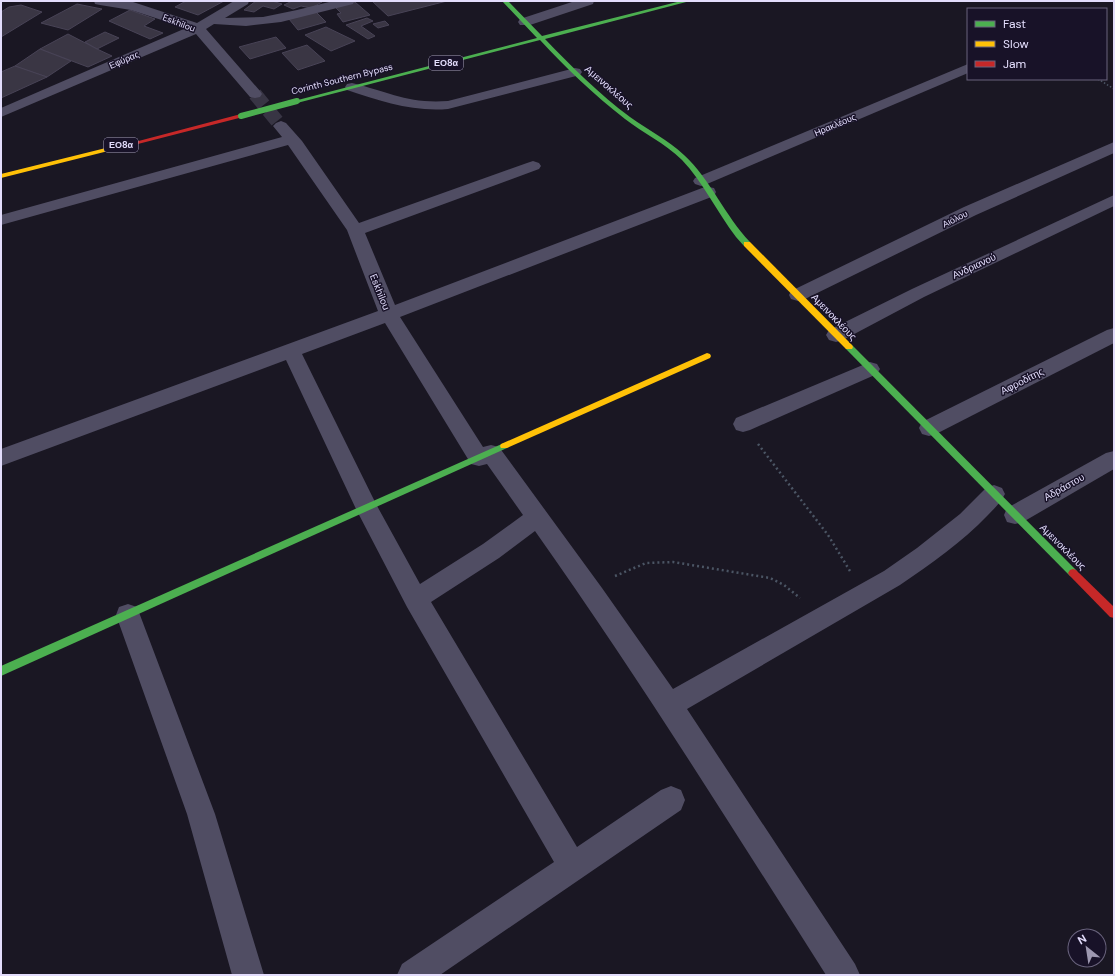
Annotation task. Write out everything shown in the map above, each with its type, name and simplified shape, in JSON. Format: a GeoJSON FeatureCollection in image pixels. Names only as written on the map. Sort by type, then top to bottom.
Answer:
{"type":"FeatureCollection","features":[{"type":"Feature","properties":{"kind":"main road","name":"Αμεινοκλέους"},"geometry":{"type":"LineString","coordinates":[[505,1],[540,38],[621,113],[674,150],[690,165],[726,219],[744,242],[1114,614]]}},
{"type":"Feature","properties":{"kind":"main road","name":"Corinth Southern Bypass"},"geometry":{"type":"LineString","coordinates":[[1,176],[241,116],[670,3],[687,1]]}},
{"type":"Feature","properties":{"kind":"main road"},"geometry":{"type":"LineString","coordinates":[[1,671],[707,356]]}},
{"type":"Feature","properties":{"kind":"street","name":"Eskhilou"},"geometry":{"type":"LineString","coordinates":[[100,1],[133,6],[198,28],[255,94]]}},
{"type":"Feature","properties":{"kind":"street","name":"Εφύρας"},"geometry":{"type":"LineString","coordinates":[[1,113],[198,28],[243,1]]}},
{"type":"Feature","properties":{"kind":"street"},"geometry":{"type":"LineString","coordinates":[[212,20],[229,24],[253,22],[284,17],[348,1]]}},
{"type":"Feature","properties":{"kind":"street"},"geometry":{"type":"LineString","coordinates":[[525,22],[588,1]]}},
{"type":"Feature","properties":{"kind":"street","name":"Ηρακλέους"},"geometry":{"type":"LineString","coordinates":[[1,458],[389,314],[705,186],[777,150],[967,68]]}},
{"type":"Feature","properties":{"kind":"street"},"geometry":{"type":"LineString","coordinates":[[352,87],[410,106],[430,108],[448,105],[576,72]]}},
{"type":"Feature","properties":{"kind":"street","name":"Eskhilou"},"geometry":{"type":"LineString","coordinates":[[1,220],[286,132],[355,230],[389,314],[485,456],[538,516],[594,596],[669,706],[844,975]]}},
{"type":"Feature","properties":{"kind":"street","name":"Αιόλου"},"geometry":{"type":"LineString","coordinates":[[798,295],[970,211],[1114,147]]}},
{"type":"Feature","properties":{"kind":"street"},"geometry":{"type":"LineString","coordinates":[[355,230],[533,166]]}},
{"type":"Feature","properties":{"kind":"street","name":"Ανδριανού"},"geometry":{"type":"LineString","coordinates":[[836,335],[918,293],[1114,200]]}},
{"type":"Feature","properties":{"kind":"street","name":"Αφροδίτης"},"geometry":{"type":"LineString","coordinates":[[929,428],[1114,335]]}},
{"type":"Feature","properties":{"kind":"street"},"geometry":{"type":"LineString","coordinates":[[291,350],[367,509],[416,599],[572,866]]}},
{"type":"Feature","properties":{"kind":"street"},"geometry":{"type":"LineString","coordinates":[[743,424],[870,369]]}},
{"type":"Feature","properties":{"kind":"street","name":"Αδράστου"},"geometry":{"type":"LineString","coordinates":[[1015,515],[1114,459]]}},
{"type":"Feature","properties":{"kind":"street"},"geometry":{"type":"LineString","coordinates":[[669,706],[818,619],[892,578],[925,555],[968,521],[994,494]]}},
{"type":"Feature","properties":{"kind":"street"},"geometry":{"type":"LineString","coordinates":[[416,599],[485,556],[538,516]]}},
{"type":"Feature","properties":{"kind":"street"},"geometry":{"type":"LineString","coordinates":[[128,614],[201,814],[248,975]]}},
{"type":"Feature","properties":{"kind":"street"},"geometry":{"type":"LineString","coordinates":[[412,975],[671,800]]}},
{"type":"Feature","properties":{"kind":"path"},"geometry":{"type":"LineString","coordinates":[[1100,80],[1114,89]]}},
{"type":"Feature","properties":{"kind":"path"},"geometry":{"type":"LineString","coordinates":[[743,424],[828,535],[849,569],[854,600]]}},
{"type":"Feature","properties":{"kind":"path"},"geometry":{"type":"LineString","coordinates":[[594,596],[617,575],[646,563],[673,562],[770,578],[784,585],[802,600],[818,619]]}},
{"type":"Feature","properties":{"kind":"building"},"geometry":{"type":"Polygon","coordinates":[[[186,1],[224,1],[198,15],[175,7],[186,1]]]}},
{"type":"Feature","properties":{"kind":"building"},"geometry":{"type":"Polygon","coordinates":[[[256,1],[272,1],[282,4],[274,9],[263,6],[254,12],[244,10],[256,1]]]}},
{"type":"Feature","properties":{"kind":"building"},"geometry":{"type":"Polygon","coordinates":[[[292,1],[322,2],[311,8],[301,6],[293,9],[284,5],[292,1]]]}},
{"type":"Feature","properties":{"kind":"building"},"geometry":{"type":"Polygon","coordinates":[[[372,1],[447,1],[388,16],[372,1]]]}},
{"type":"Feature","properties":{"kind":"building"},"geometry":{"type":"Polygon","coordinates":[[[355,2],[370,15],[343,22],[337,14],[341,13],[335,7],[355,2]]]}},
{"type":"Feature","properties":{"kind":"building"},"geometry":{"type":"Polygon","coordinates":[[[77,4],[102,9],[68,30],[41,23],[77,4]]]}},
{"type":"Feature","properties":{"kind":"building"},"geometry":{"type":"Polygon","coordinates":[[[21,5],[42,12],[1,37],[1,12],[9,7],[21,5]]]}},
{"type":"Feature","properties":{"kind":"building"},"geometry":{"type":"Polygon","coordinates":[[[130,10],[155,19],[144,26],[163,33],[150,39],[109,21],[130,10]]]}},
{"type":"Feature","properties":{"kind":"building"},"geometry":{"type":"Polygon","coordinates":[[[316,12],[326,22],[298,30],[289,19],[316,12]]]}},
{"type":"Feature","properties":{"kind":"building"},"geometry":{"type":"Polygon","coordinates":[[[367,18],[373,21],[361,26],[375,36],[368,39],[346,25],[367,18]]]}},
{"type":"Feature","properties":{"kind":"building"},"geometry":{"type":"Polygon","coordinates":[[[385,21],[389,25],[378,28],[373,24],[385,21]]]}},
{"type":"Feature","properties":{"kind":"building"},"geometry":{"type":"Polygon","coordinates":[[[326,27],[355,41],[331,51],[305,35],[326,27]]]}},
{"type":"Feature","properties":{"kind":"building"},"geometry":{"type":"Polygon","coordinates":[[[105,32],[119,38],[97,49],[85,42],[105,32]]]}},
{"type":"Feature","properties":{"kind":"building"},"geometry":{"type":"Polygon","coordinates":[[[68,34],[112,56],[88,67],[40,49],[68,34]]]}},
{"type":"Feature","properties":{"kind":"building"},"geometry":{"type":"Polygon","coordinates":[[[276,37],[286,48],[250,59],[239,47],[276,37]]]}},
{"type":"Feature","properties":{"kind":"building"},"geometry":{"type":"Polygon","coordinates":[[[307,45],[325,61],[298,70],[282,53],[307,45]]]}},
{"type":"Feature","properties":{"kind":"building"},"geometry":{"type":"Polygon","coordinates":[[[40,49],[71,61],[47,77],[15,66],[40,49]]]}},
{"type":"Feature","properties":{"kind":"building"},"geometry":{"type":"Polygon","coordinates":[[[15,66],[47,77],[1,98],[1,72],[15,66]]]}},
{"type":"Feature","properties":{"kind":"tunnel"},"geometry":{"type":"LineString","coordinates":[[255,94],[281,126]]}},
{"type":"Feature","properties":{"kind":"traffic: fast"},"geometry":{"type":"LineString","coordinates":[[505,1],[561,59],[590,86],[629,119],[683,157],[698,175],[731,225],[747,244]]}},
{"type":"Feature","properties":{"kind":"traffic: fast"},"geometry":{"type":"LineString","coordinates":[[297,101],[687,1]]}},
{"type":"Feature","properties":{"kind":"traffic: fast"},"geometry":{"type":"LineString","coordinates":[[241,116],[297,101]]}},
{"type":"Feature","properties":{"kind":"traffic: fast"},"geometry":{"type":"LineString","coordinates":[[849,347],[1073,573]]}},
{"type":"Feature","properties":{"kind":"traffic: fast"},"geometry":{"type":"LineString","coordinates":[[1,671],[504,446]]}},
{"type":"Feature","properties":{"kind":"traffic: slow"},"geometry":{"type":"LineString","coordinates":[[1,176],[134,143]]}},
{"type":"Feature","properties":{"kind":"traffic: slow"},"geometry":{"type":"LineString","coordinates":[[747,244],[849,347]]}},
{"type":"Feature","properties":{"kind":"traffic: slow"},"geometry":{"type":"LineString","coordinates":[[504,446],[707,356]]}},
{"type":"Feature","properties":{"kind":"traffic: jam"},"geometry":{"type":"LineString","coordinates":[[134,143],[241,116]]}},
{"type":"Feature","properties":{"kind":"traffic: jam"},"geometry":{"type":"LineString","coordinates":[[1073,573],[1114,614]]}}]}
